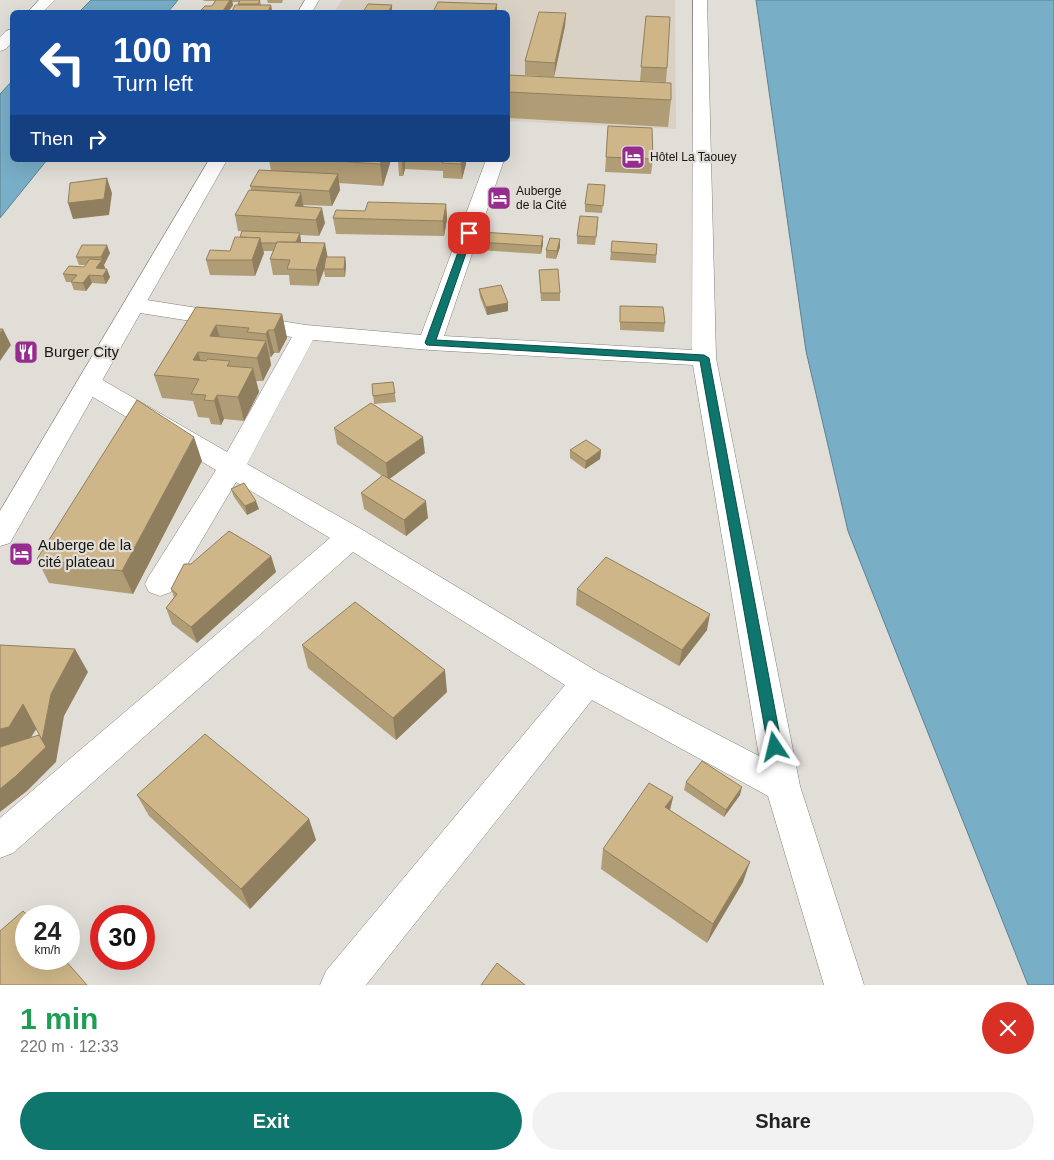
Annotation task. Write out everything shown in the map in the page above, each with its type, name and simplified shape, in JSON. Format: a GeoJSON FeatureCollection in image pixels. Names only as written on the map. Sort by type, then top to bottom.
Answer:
{"type":"FeatureCollection","features":[{"type":"Feature","properties":{"kind":"street"},"geometry":{"type":"LineString","coordinates":[[37,10],[48,0]]}},
{"type":"Feature","properties":{"kind":"street"},"geometry":{"type":"LineString","coordinates":[[700,0],[704,358],[782,786],[844,985]]}},
{"type":"Feature","properties":{"kind":"street"},"geometry":{"type":"LineString","coordinates":[[0,46],[10,36]]}},
{"type":"Feature","properties":{"kind":"street"},"geometry":{"type":"LineString","coordinates":[[0,535],[90,384],[217,162]]}},
{"type":"Feature","properties":{"kind":"street"},"geometry":{"type":"LineString","coordinates":[[430,343],[494,162]]}},
{"type":"Feature","properties":{"kind":"street"},"geometry":{"type":"LineString","coordinates":[[134,305],[306,332],[430,343],[704,358]]}},
{"type":"Feature","properties":{"kind":"street"},"geometry":{"type":"LineString","coordinates":[[160,584],[232,467],[306,332]]}},
{"type":"Feature","properties":{"kind":"street"},"geometry":{"type":"LineString","coordinates":[[90,384],[351,537],[587,682],[782,786]]}},
{"type":"Feature","properties":{"kind":"street"},"geometry":{"type":"LineString","coordinates":[[0,841],[351,537]]}},
{"type":"Feature","properties":{"kind":"street"},"geometry":{"type":"LineString","coordinates":[[340,985],[587,682]]}},
{"type":"Feature","properties":{"kind":"shaded area"},"geometry":{"type":"Polygon","coordinates":[[[342,0],[675,0],[676,129],[510,121],[510,10],[335,10],[342,0]]]}},
{"type":"Feature","properties":{"kind":"water"},"geometry":{"type":"Polygon","coordinates":[[[91,0],[178,0],[170,10],[81,10],[91,0]]]}},
{"type":"Feature","properties":{"kind":"water"},"geometry":{"type":"Polygon","coordinates":[[[756,0],[1054,0],[1054,985],[1028,985],[848,531],[806,351],[756,0]]]}},
{"type":"Feature","properties":{"kind":"water"},"geometry":{"type":"Polygon","coordinates":[[[10,83],[10,162],[45,162],[0,218],[0,94],[10,83]]]}},
{"type":"Feature","properties":{"kind":"building"},"geometry":{"type":"Polygon","coordinates":[[[216,0],[230,0],[224,10],[201,10],[205,6],[212,6],[216,0]]]}},
{"type":"Feature","properties":{"kind":"building"},"geometry":{"type":"Polygon","coordinates":[[[240,0],[260,0],[258,4],[238,4],[240,0]]]}},
{"type":"Feature","properties":{"kind":"building"},"geometry":{"type":"Polygon","coordinates":[[[438,2],[497,4],[495,10],[434,10],[438,2]]]}},
{"type":"Feature","properties":{"kind":"building"},"geometry":{"type":"Polygon","coordinates":[[[368,4],[392,5],[389,10],[364,10],[368,4]]]}},
{"type":"Feature","properties":{"kind":"building"},"geometry":{"type":"Polygon","coordinates":[[[235,5],[271,5],[269,10],[232,10],[235,5]]]}},
{"type":"Feature","properties":{"kind":"building"},"geometry":{"type":"Polygon","coordinates":[[[539,12],[566,13],[555,63],[525,61],[539,12]]]}},
{"type":"Feature","properties":{"kind":"building"},"geometry":{"type":"Polygon","coordinates":[[[646,16],[670,17],[667,68],[641,67],[646,16]]]}},
{"type":"Feature","properties":{"kind":"building"},"geometry":{"type":"Polygon","coordinates":[[[510,75],[671,83],[671,100],[510,92],[510,75]]]}},
{"type":"Feature","properties":{"kind":"building"},"geometry":{"type":"Polygon","coordinates":[[[608,126],[652,128],[653,159],[606,157],[608,126]]]}},
{"type":"Feature","properties":{"kind":"building"},"geometry":{"type":"Polygon","coordinates":[[[348,162],[381,162],[380,164],[348,162]]]}},
{"type":"Feature","properties":{"kind":"building"},"geometry":{"type":"Polygon","coordinates":[[[442,162],[462,162],[461,164],[442,162]]]}},
{"type":"Feature","properties":{"kind":"building"},"geometry":{"type":"Polygon","coordinates":[[[259,170],[338,174],[329,191],[250,186],[259,170]]]}},
{"type":"Feature","properties":{"kind":"building"},"geometry":{"type":"Polygon","coordinates":[[[107,178],[104,199],[68,203],[70,183],[107,178]]]}},
{"type":"Feature","properties":{"kind":"building"},"geometry":{"type":"Polygon","coordinates":[[[588,184],[605,185],[603,206],[585,204],[588,184]]]}},
{"type":"Feature","properties":{"kind":"building"},"geometry":{"type":"Polygon","coordinates":[[[249,190],[301,193],[295,206],[322,208],[316,220],[235,215],[249,190]]]}},
{"type":"Feature","properties":{"kind":"building"},"geometry":{"type":"Polygon","coordinates":[[[368,202],[446,204],[443,221],[333,218],[336,210],[365,211],[368,202]]]}},
{"type":"Feature","properties":{"kind":"building"},"geometry":{"type":"Polygon","coordinates":[[[580,216],[598,217],[596,237],[577,236],[580,216]]]}},
{"type":"Feature","properties":{"kind":"building"},"geometry":{"type":"Polygon","coordinates":[[[242,231],[300,233],[296,242],[261,243],[260,238],[240,237],[242,231]]]}},
{"type":"Feature","properties":{"kind":"building"},"geometry":{"type":"Polygon","coordinates":[[[481,232],[543,236],[541,246],[478,242],[481,232]]]}},
{"type":"Feature","properties":{"kind":"building"},"geometry":{"type":"Polygon","coordinates":[[[235,237],[260,238],[252,260],[206,260],[210,250],[230,251],[235,237]]]}},
{"type":"Feature","properties":{"kind":"building"},"geometry":{"type":"Polygon","coordinates":[[[550,238],[560,239],[557,251],[546,250],[550,238]]]}},
{"type":"Feature","properties":{"kind":"building"},"geometry":{"type":"Polygon","coordinates":[[[612,241],[657,244],[656,255],[611,252],[612,241]]]}},
{"type":"Feature","properties":{"kind":"building"},"geometry":{"type":"Polygon","coordinates":[[[277,242],[325,243],[316,270],[287,269],[290,260],[270,259],[277,242]]]}},
{"type":"Feature","properties":{"kind":"building"},"geometry":{"type":"Polygon","coordinates":[[[82,245],[107,245],[101,257],[76,257],[82,245]]]}},
{"type":"Feature","properties":{"kind":"building"},"geometry":{"type":"Polygon","coordinates":[[[326,257],[345,257],[344,269],[324,269],[326,257]]]}},
{"type":"Feature","properties":{"kind":"building"},"geometry":{"type":"Polygon","coordinates":[[[90,259],[102,260],[96,268],[107,269],[103,276],[89,275],[83,283],[71,282],[77,275],[63,274],[69,266],[84,267],[90,259]]]}},
{"type":"Feature","properties":{"kind":"building"},"geometry":{"type":"Polygon","coordinates":[[[558,269],[560,293],[541,293],[539,270],[558,269]]]}},
{"type":"Feature","properties":{"kind":"building"},"geometry":{"type":"Polygon","coordinates":[[[501,285],[508,303],[486,307],[479,289],[501,285]]]}},
{"type":"Feature","properties":{"kind":"building"},"geometry":{"type":"Polygon","coordinates":[[[620,306],[663,307],[665,323],[620,322],[620,306]]]}},
{"type":"Feature","properties":{"kind":"building"},"geometry":{"type":"Polygon","coordinates":[[[196,307],[282,314],[274,330],[268,330],[266,334],[247,332],[249,328],[216,325],[210,336],[266,341],[257,358],[198,352],[193,360],[230,361],[227,366],[253,368],[238,397],[217,395],[214,401],[204,400],[206,395],[191,394],[199,379],[154,375],[196,307]]]}},
{"type":"Feature","properties":{"kind":"building"},"geometry":{"type":"Polygon","coordinates":[[[393,382],[395,393],[373,396],[372,384],[393,382]]]}},
{"type":"Feature","properties":{"kind":"building"},"geometry":{"type":"Polygon","coordinates":[[[137,400],[194,437],[122,571],[37,559],[137,400]]]}},
{"type":"Feature","properties":{"kind":"building"},"geometry":{"type":"Polygon","coordinates":[[[371,403],[423,437],[386,463],[334,428],[371,403]]]}},
{"type":"Feature","properties":{"kind":"building"},"geometry":{"type":"Polygon","coordinates":[[[586,440],[601,450],[586,461],[570,450],[586,440]]]}},
{"type":"Feature","properties":{"kind":"building"},"geometry":{"type":"Polygon","coordinates":[[[383,475],[426,501],[404,520],[361,493],[383,475]]]}},
{"type":"Feature","properties":{"kind":"building"},"geometry":{"type":"Polygon","coordinates":[[[244,483],[256,501],[245,506],[231,489],[244,483]]]}},
{"type":"Feature","properties":{"kind":"building"},"geometry":{"type":"Polygon","coordinates":[[[229,531],[271,556],[191,627],[166,608],[177,594],[171,589],[184,564],[191,564],[229,531]]]}},
{"type":"Feature","properties":{"kind":"building"},"geometry":{"type":"Polygon","coordinates":[[[606,557],[710,614],[682,650],[577,589],[606,557]]]}},
{"type":"Feature","properties":{"kind":"building"},"geometry":{"type":"Polygon","coordinates":[[[355,602],[445,670],[393,718],[302,645],[355,602]]]}},
{"type":"Feature","properties":{"kind":"building"},"geometry":{"type":"Polygon","coordinates":[[[0,645],[75,649],[51,694],[42,740],[23,704],[9,727],[0,729],[0,645]]]}},
{"type":"Feature","properties":{"kind":"building"},"geometry":{"type":"Polygon","coordinates":[[[205,734],[309,819],[241,889],[137,795],[205,734]]]}},
{"type":"Feature","properties":{"kind":"building"},"geometry":{"type":"Polygon","coordinates":[[[39,735],[46,747],[0,789],[0,747],[39,735]]]}},
{"type":"Feature","properties":{"kind":"building"},"geometry":{"type":"Polygon","coordinates":[[[702,761],[742,787],[726,810],[686,782],[702,761]]]}},
{"type":"Feature","properties":{"kind":"building"},"geometry":{"type":"Polygon","coordinates":[[[649,783],[673,797],[665,807],[750,862],[713,924],[603,849],[649,783]]]}},
{"type":"Feature","properties":{"kind":"building"},"geometry":{"type":"Polygon","coordinates":[[[15,918],[15,970],[74,970],[87,985],[0,985],[0,931],[15,918]]]}},
{"type":"Feature","properties":{"kind":"building"},"geometry":{"type":"Polygon","coordinates":[[[497,963],[525,985],[481,985],[497,963]]]}},
{"type":"Feature","properties":{"kind":"place","name":"Hôtel La Taouey"},"geometry":{"type":"Point","coordinates":[633,157]}},
{"type":"Feature","properties":{"kind":"place","name":"Auberge de la Cité"},"geometry":{"type":"Point","coordinates":[499,198]}},
{"type":"Feature","properties":{"kind":"place","name":"Burger City"},"geometry":{"type":"Point","coordinates":[26,352]}},
{"type":"Feature","properties":{"kind":"place","name":"Auberge de la cité plateau"},"geometry":{"type":"Point","coordinates":[21,554]}},
{"type":"Feature","properties":{"kind":"route"},"geometry":{"type":"LineString","coordinates":[[469,233],[430,343],[704,358],[775,747]]}}]}
